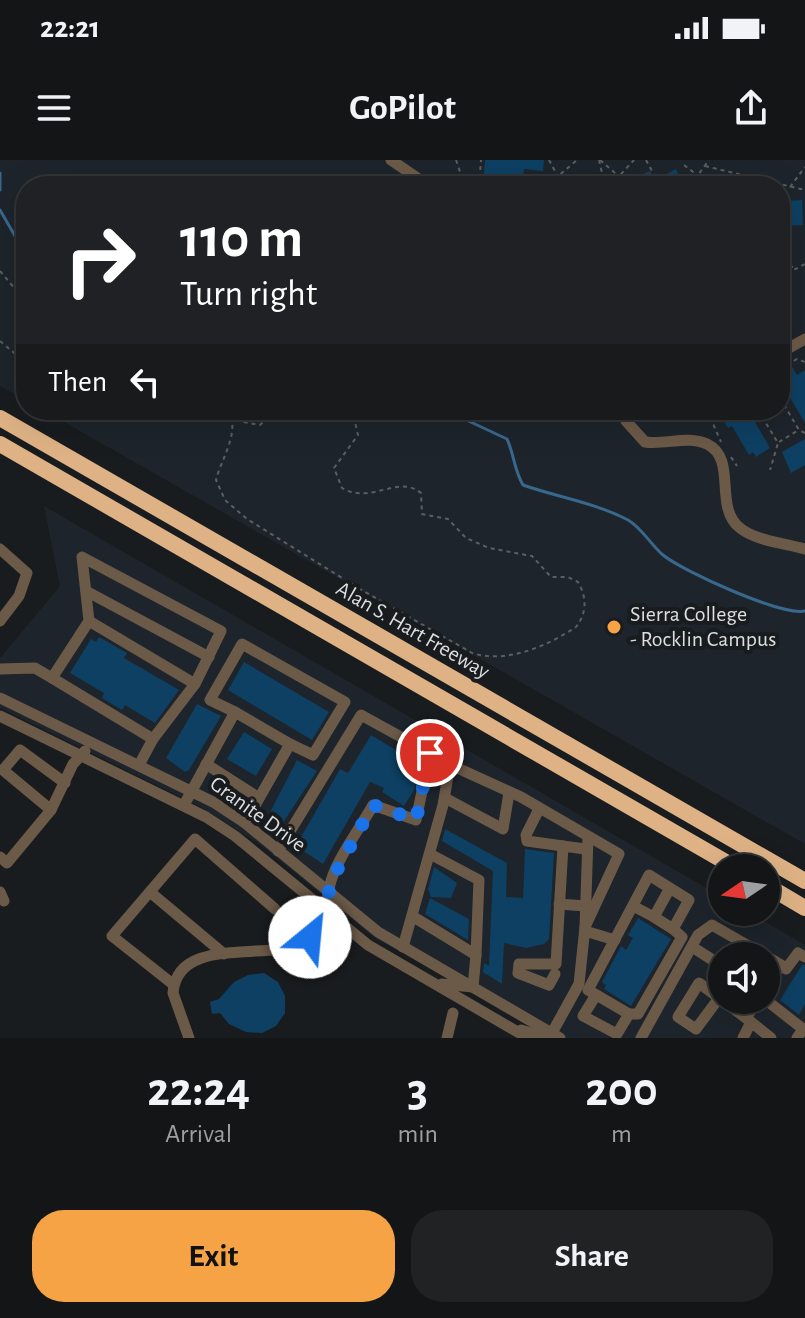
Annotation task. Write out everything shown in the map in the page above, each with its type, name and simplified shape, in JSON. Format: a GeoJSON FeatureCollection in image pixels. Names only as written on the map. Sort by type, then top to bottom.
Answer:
{"type":"FeatureCollection","features":[{"type":"Feature","properties":{"kind":"highway","name":"Alan S. Hart Freeway"},"geometry":{"type":"LineString","coordinates":[[0,418],[805,878]]}},
{"type":"Feature","properties":{"kind":"highway","name":"Alan S. Hart Freeway"},"geometry":{"type":"LineString","coordinates":[[0,444],[712,854]]}},
{"type":"Feature","properties":{"kind":"highway"},"geometry":{"type":"LineString","coordinates":[[780,893],[805,908]]}},
{"type":"Feature","properties":{"kind":"street"},"geometry":{"type":"LineString","coordinates":[[391,160],[414,176]]}},
{"type":"Feature","properties":{"kind":"street"},"geometry":{"type":"LineString","coordinates":[[626,420],[645,442],[663,444],[686,441],[704,443],[715,449],[723,465],[725,502],[733,521],[752,534],[805,549]]}},
{"type":"Feature","properties":{"kind":"street"},"geometry":{"type":"LineString","coordinates":[[0,549],[27,573],[19,596],[0,621]]}},
{"type":"Feature","properties":{"kind":"street"},"geometry":{"type":"LineString","coordinates":[[52,678],[89,621],[82,557],[221,631],[195,684],[153,739],[139,765]]}},
{"type":"Feature","properties":{"kind":"street"},"geometry":{"type":"LineString","coordinates":[[86,591],[209,657]]}},
{"type":"Feature","properties":{"kind":"street"},"geometry":{"type":"LineString","coordinates":[[89,621],[195,684]]}},
{"type":"Feature","properties":{"kind":"street"},"geometry":{"type":"LineString","coordinates":[[242,644],[345,702],[313,755],[235,712],[210,700],[242,644]]}},
{"type":"Feature","properties":{"kind":"street"},"geometry":{"type":"LineString","coordinates":[[0,669],[35,668],[153,739]]}},
{"type":"Feature","properties":{"kind":"street","name":"Granite Drive"},"geometry":{"type":"LineString","coordinates":[[0,698],[192,791],[245,823],[378,932],[556,1036]]}},
{"type":"Feature","properties":{"kind":"street"},"geometry":{"type":"LineString","coordinates":[[184,805],[235,712]]}},
{"type":"Feature","properties":{"kind":"street"},"geometry":{"type":"LineString","coordinates":[[189,1038],[175,1002],[174,985],[182,970],[195,960],[292,947],[307,941],[323,921],[331,881],[373,805],[416,820],[430,753],[361,715],[278,851]]}},
{"type":"Feature","properties":{"kind":"street","name":"Granite Drive"},"geometry":{"type":"LineString","coordinates":[[0,716],[184,805],[235,836],[368,945],[528,1038]]}},
{"type":"Feature","properties":{"kind":"street"},"geometry":{"type":"LineString","coordinates":[[245,823],[290,744]]}},
{"type":"Feature","properties":{"kind":"street"},"geometry":{"type":"LineString","coordinates":[[0,857],[7,863],[51,810],[80,755],[88,748],[103,749]]}},
{"type":"Feature","properties":{"kind":"street"},"geometry":{"type":"LineString","coordinates":[[51,810],[3,770],[20,750],[65,783]]}},
{"type":"Feature","properties":{"kind":"street"},"geometry":{"type":"LineString","coordinates":[[206,764],[259,798]]}},
{"type":"Feature","properties":{"kind":"street"},"geometry":{"type":"LineString","coordinates":[[403,947],[445,798],[449,770],[453,766],[539,809],[586,843],[617,852],[619,859],[585,929]]}},
{"type":"Feature","properties":{"kind":"street"},"geometry":{"type":"LineString","coordinates":[[445,798],[503,829],[509,793]]}},
{"type":"Feature","properties":{"kind":"street"},"geometry":{"type":"LineString","coordinates":[[539,809],[526,835],[527,841],[563,846],[586,843]]}},
{"type":"Feature","properties":{"kind":"street"},"geometry":{"type":"LineString","coordinates":[[174,985],[112,936],[195,839],[275,909]]}},
{"type":"Feature","properties":{"kind":"street"},"geometry":{"type":"LineString","coordinates":[[586,843],[588,990],[583,1016],[617,1034],[629,1014]]}},
{"type":"Feature","properties":{"kind":"street"},"geometry":{"type":"LineString","coordinates":[[563,846],[556,969],[629,1014],[638,1014],[682,937],[633,906]]}},
{"type":"Feature","properties":{"kind":"street"},"geometry":{"type":"LineString","coordinates":[[430,854],[479,880],[473,987],[461,988],[430,981]]}},
{"type":"Feature","properties":{"kind":"street"},"geometry":{"type":"LineString","coordinates":[[508,1027],[544,1037],[556,1036],[588,990],[649,875],[689,900],[673,929]]}},
{"type":"Feature","properties":{"kind":"street"},"geometry":{"type":"LineString","coordinates":[[654,917],[670,888]]}},
{"type":"Feature","properties":{"kind":"street"},"geometry":{"type":"LineString","coordinates":[[150,892],[224,954]]}},
{"type":"Feature","properties":{"kind":"street"},"geometry":{"type":"LineString","coordinates":[[559,904],[585,906]]}},
{"type":"Feature","properties":{"kind":"street"},"geometry":{"type":"LineString","coordinates":[[412,916],[476,955]]}},
{"type":"Feature","properties":{"kind":"street"},"geometry":{"type":"LineString","coordinates":[[641,1038],[698,935],[712,925],[742,942]]}},
{"type":"Feature","properties":{"kind":"street"},"geometry":{"type":"LineString","coordinates":[[585,929],[615,940]]}},
{"type":"Feature","properties":{"kind":"street"},"geometry":{"type":"LineString","coordinates":[[292,947],[296,969],[328,953]]}},
{"type":"Feature","properties":{"kind":"street"},"geometry":{"type":"LineString","coordinates":[[697,950],[708,957]]}},
{"type":"Feature","properties":{"kind":"street"},"geometry":{"type":"LineString","coordinates":[[781,965],[786,969],[798,953],[805,957]]}},
{"type":"Feature","properties":{"kind":"street"},"geometry":{"type":"LineString","coordinates":[[780,1011],[803,1029],[797,1038]]}},
{"type":"Feature","properties":{"kind":"street"},"geometry":{"type":"LineString","coordinates":[[447,1038],[453,1013]]}},
{"type":"Feature","properties":{"kind":"street"},"geometry":{"type":"LineString","coordinates":[[741,1014],[771,1038]]}},
{"type":"Feature","properties":{"kind":"street"},"geometry":{"type":"LineString","coordinates":[[743,1038],[752,1014]]}},
{"type":"Feature","properties":{"kind":"path"},"geometry":{"type":"LineString","coordinates":[[456,160],[461,176]]}},
{"type":"Feature","properties":{"kind":"path"},"geometry":{"type":"LineString","coordinates":[[558,176],[577,160]]}},
{"type":"Feature","properties":{"kind":"path"},"geometry":{"type":"LineString","coordinates":[[600,160],[622,176],[634,160]]}},
{"type":"Feature","properties":{"kind":"path"},"geometry":{"type":"LineString","coordinates":[[681,176],[684,164],[698,175],[709,160]]}},
{"type":"Feature","properties":{"kind":"path"},"geometry":{"type":"LineString","coordinates":[[705,166],[745,176]]}},
{"type":"Feature","properties":{"kind":"path"},"geometry":{"type":"LineString","coordinates":[[790,186],[805,167]]}},
{"type":"Feature","properties":{"kind":"path"},"geometry":{"type":"LineString","coordinates":[[456,176],[459,170]]}},
{"type":"Feature","properties":{"kind":"path"},"geometry":{"type":"LineString","coordinates":[[790,264],[794,269]]}},
{"type":"Feature","properties":{"kind":"path"},"geometry":{"type":"LineString","coordinates":[[790,271],[805,264]]}},
{"type":"Feature","properties":{"kind":"path"},"geometry":{"type":"LineString","coordinates":[[0,271],[16,290]]}},
{"type":"Feature","properties":{"kind":"path"},"geometry":{"type":"LineString","coordinates":[[0,341],[16,355]]}},
{"type":"Feature","properties":{"kind":"path"},"geometry":{"type":"LineString","coordinates":[[790,415],[799,430],[805,433]]}},
{"type":"Feature","properties":{"kind":"path"},"geometry":{"type":"LineString","coordinates":[[232,420],[230,439],[216,480],[225,500],[247,519],[360,589],[472,653],[488,656],[525,652],[576,627],[581,620],[585,601],[578,582],[568,577],[551,577],[532,556],[489,548],[466,538],[448,519],[422,514],[421,493],[417,489],[396,487],[362,495],[342,488],[334,468],[358,435],[353,420]]}},
{"type":"Feature","properties":{"kind":"path"},"geometry":{"type":"LineString","coordinates":[[242,420],[260,425],[265,420]]}},
{"type":"Feature","properties":{"kind":"path"},"geometry":{"type":"LineString","coordinates":[[711,420],[722,445]]}},
{"type":"Feature","properties":{"kind":"path"},"geometry":{"type":"LineString","coordinates":[[764,420],[778,443]]}},
{"type":"Feature","properties":{"kind":"path"},"geometry":{"type":"LineString","coordinates":[[770,470],[778,443],[799,430]]}},
{"type":"Feature","properties":{"kind":"path"},"geometry":{"type":"LineString","coordinates":[[728,452],[737,466]]}},
{"type":"Feature","properties":{"kind":"shaded area","name":"Sierra College - Rocklin Campus"},"geometry":{"type":"Polygon","coordinates":[[[0,160],[805,160],[805,844],[61,420],[790,420],[790,176],[16,176],[16,395],[0,386],[0,160]]]}},
{"type":"Feature","properties":{"kind":"shaded area"},"geometry":{"type":"Polygon","coordinates":[[[44,506],[708,889],[708,926],[772,926],[805,945],[805,1038],[562,1038],[376,939],[259,844],[199,806],[0,708],[0,658],[60,586],[44,506]]]}},
{"type":"Feature","properties":{"kind":"building"},"geometry":{"type":"Polygon","coordinates":[[[485,160],[544,160],[543,171],[524,169],[523,176],[484,176],[485,160]]]}},
{"type":"Feature","properties":{"kind":"building"},"geometry":{"type":"Polygon","coordinates":[[[676,169],[679,176],[663,176],[676,169]]]}},
{"type":"Feature","properties":{"kind":"building"},"geometry":{"type":"Polygon","coordinates":[[[802,200],[803,225],[790,226],[790,201],[802,200]]]}},
{"type":"Feature","properties":{"kind":"building"},"geometry":{"type":"Polygon","coordinates":[[[790,368],[797,375],[805,370],[805,423],[790,398],[790,368]]]}},
{"type":"Feature","properties":{"kind":"building"},"geometry":{"type":"Polygon","coordinates":[[[723,420],[754,420],[770,448],[756,457],[753,452],[749,455],[732,426],[728,428],[723,420]]]}},
{"type":"Feature","properties":{"kind":"building"},"geometry":{"type":"Polygon","coordinates":[[[805,439],[805,465],[791,473],[782,452],[805,439]]]}},
{"type":"Feature","properties":{"kind":"building"},"geometry":{"type":"Polygon","coordinates":[[[99,637],[127,653],[124,658],[179,690],[155,723],[125,705],[122,710],[102,698],[104,693],[70,673],[91,639],[96,642],[99,637]]]}},
{"type":"Feature","properties":{"kind":"building"},"geometry":{"type":"Polygon","coordinates":[[[244,662],[329,712],[312,740],[228,690],[244,662]]]}},
{"type":"Feature","properties":{"kind":"building"},"geometry":{"type":"Polygon","coordinates":[[[197,704],[221,716],[185,772],[166,758],[197,704]]]}},
{"type":"Feature","properties":{"kind":"building"},"geometry":{"type":"Polygon","coordinates":[[[244,732],[272,749],[256,776],[227,759],[244,732]]]}},
{"type":"Feature","properties":{"kind":"building"},"geometry":{"type":"Polygon","coordinates":[[[371,735],[419,764],[414,790],[404,806],[382,792],[384,788],[370,782],[323,864],[296,846],[340,769],[348,773],[371,735]]]}},
{"type":"Feature","properties":{"kind":"building"},"geometry":{"type":"Polygon","coordinates":[[[297,760],[317,771],[278,830],[265,822],[297,760]]]}},
{"type":"Feature","properties":{"kind":"building"},"geometry":{"type":"Polygon","coordinates":[[[445,829],[507,863],[506,897],[523,898],[525,849],[554,853],[549,939],[544,944],[526,948],[504,943],[502,984],[483,972],[484,963],[489,966],[493,871],[442,841],[445,829]]]}},
{"type":"Feature","properties":{"kind":"building"},"geometry":{"type":"Polygon","coordinates":[[[434,867],[457,883],[451,898],[431,897],[428,889],[434,867]]]}},
{"type":"Feature","properties":{"kind":"building"},"geometry":{"type":"Polygon","coordinates":[[[430,898],[469,919],[468,940],[425,914],[430,898]]]}},
{"type":"Feature","properties":{"kind":"building"},"geometry":{"type":"Polygon","coordinates":[[[638,918],[671,939],[631,1006],[604,989],[606,985],[602,982],[621,946],[626,950],[633,938],[628,935],[638,918]]]}},
{"type":"Feature","properties":{"kind":"building"},"geometry":{"type":"Polygon","coordinates":[[[802,965],[805,965],[805,1004],[799,1015],[780,1000],[802,965]]]}},
{"type":"Feature","properties":{"kind":"building"},"geometry":{"type":"Polygon","coordinates":[[[264,973],[278,982],[285,996],[285,1013],[276,1026],[262,1033],[246,1032],[229,1024],[220,1013],[212,1014],[210,1002],[219,999],[234,982],[248,975],[264,973]]]}},
{"type":"Feature","properties":{"kind":"waterway"},"geometry":{"type":"LineString","coordinates":[[0,173],[0,190]]}},
{"type":"Feature","properties":{"kind":"waterway"},"geometry":{"type":"LineString","coordinates":[[0,210],[16,238]]}},
{"type":"Feature","properties":{"kind":"waterway"},"geometry":{"type":"LineString","coordinates":[[466,420],[507,439],[523,485],[628,520],[663,555],[711,582],[776,607],[805,611]]}},
{"type":"Feature","properties":{"kind":"place","name":"Sierra College - Rocklin Campus"},"geometry":{"type":"Point","coordinates":[614,627]}},
{"type":"Feature","properties":{"kind":"route"},"geometry":{"type":"LineString","coordinates":[[310,937],[323,921],[331,881],[373,805],[416,820],[430,753]]}}]}
